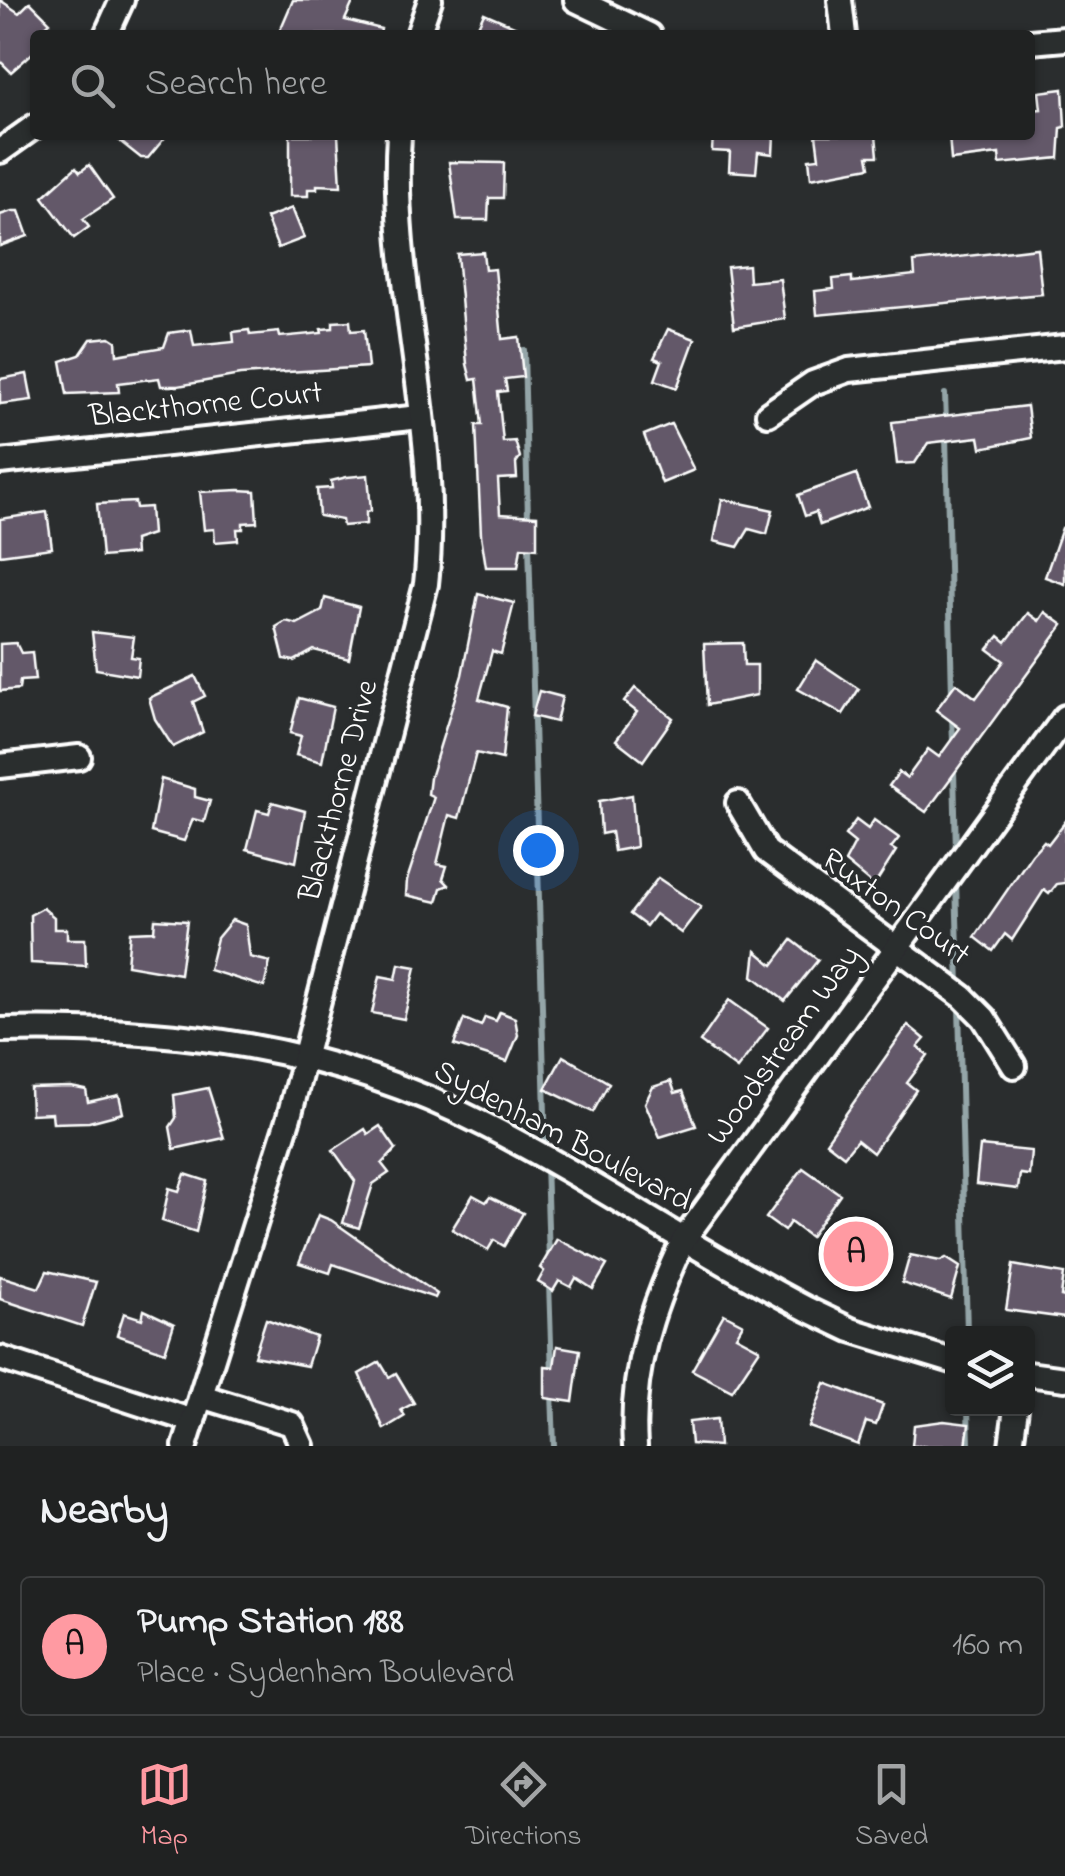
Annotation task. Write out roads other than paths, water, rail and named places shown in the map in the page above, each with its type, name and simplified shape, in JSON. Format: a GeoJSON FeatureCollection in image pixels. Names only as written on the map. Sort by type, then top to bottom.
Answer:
{"type":"FeatureCollection","features":[{"type":"Feature","properties":{"kind":"street"},"geometry":{"type":"LineString","coordinates":[[108,30],[122,0]]}},
{"type":"Feature","properties":{"kind":"street"},"geometry":{"type":"LineString","coordinates":[[420,30],[430,0]]}},
{"type":"Feature","properties":{"kind":"street"},"geometry":{"type":"LineString","coordinates":[[576,0],[639,30]]}},
{"type":"Feature","properties":{"kind":"street"},"geometry":{"type":"LineString","coordinates":[[840,0],[843,30]]}},
{"type":"Feature","properties":{"kind":"street"},"geometry":{"type":"LineString","coordinates":[[1035,42],[1065,39]]}},
{"type":"Feature","properties":{"kind":"street"},"geometry":{"type":"LineString","coordinates":[[0,150],[30,129]]}},
{"type":"Feature","properties":{"kind":"street","name":"Blackthorne Drive"},"geometry":{"type":"LineString","coordinates":[[185,1446],[258,1225],[426,584],[430,520],[398,213],[399,140]]}},
{"type":"Feature","properties":{"kind":"street"},"geometry":{"type":"LineString","coordinates":[[768,414],[813,383],[849,370],[1065,347]]}},
{"type":"Feature","properties":{"kind":"street","name":"Blackthorne Court"},"geometry":{"type":"LineString","coordinates":[[0,462],[420,417]]}},
{"type":"Feature","properties":{"kind":"street","name":"Woodstream Way"},"geometry":{"type":"LineString","coordinates":[[635,1446],[634,1402],[644,1336],[684,1239],[1065,717]]}},
{"type":"Feature","properties":{"kind":"street"},"geometry":{"type":"LineString","coordinates":[[0,766],[78,758]]}},
{"type":"Feature","properties":{"kind":"street","name":"Ruxton Court"},"geometry":{"type":"LineString","coordinates":[[738,804],[766,851],[962,998],[984,1018],[1014,1066]]}},
{"type":"Feature","properties":{"kind":"street","name":"Sydenham Boulevard"},"geometry":{"type":"LineString","coordinates":[[0,1030],[88,1028],[175,1032],[360,1073],[484,1124],[851,1330],[945,1359]]}},
{"type":"Feature","properties":{"kind":"street"},"geometry":{"type":"LineString","coordinates":[[0,1358],[193,1421]]}},
{"type":"Feature","properties":{"kind":"street"},"geometry":{"type":"LineString","coordinates":[[1035,1375],[1065,1379]]}},
{"type":"Feature","properties":{"kind":"street"},"geometry":{"type":"LineString","coordinates":[[201,1396],[292,1424],[302,1446]]}},
{"type":"Feature","properties":{"kind":"street"},"geometry":{"type":"LineString","coordinates":[[1010,1446],[1015,1416]]}},
{"type":"Feature","properties":{"kind":"waterway"},"geometry":{"type":"LineString","coordinates":[[524,350],[528,520]]}},
{"type":"Feature","properties":{"kind":"waterway"},"geometry":{"type":"LineString","coordinates":[[945,394],[946,422]]}},
{"type":"Feature","properties":{"kind":"waterway"},"geometry":{"type":"LineString","coordinates":[[946,435],[952,697]]}},
{"type":"Feature","properties":{"kind":"waterway"},"geometry":{"type":"LineString","coordinates":[[529,543],[546,1150]]}},
{"type":"Feature","properties":{"kind":"waterway"},"geometry":{"type":"LineString","coordinates":[[952,715],[953,742]]}},
{"type":"Feature","properties":{"kind":"waterway"},"geometry":{"type":"LineString","coordinates":[[954,770],[956,852]]}},
{"type":"Feature","properties":{"kind":"waterway"},"geometry":{"type":"LineString","coordinates":[[956,880],[959,987]]}},
{"type":"Feature","properties":{"kind":"waterway"},"geometry":{"type":"LineString","coordinates":[[959,1005],[967,1326]]}},
{"type":"Feature","properties":{"kind":"waterway"},"geometry":{"type":"LineString","coordinates":[[546,1162],[549,1260]]}},
{"type":"Feature","properties":{"kind":"waterway"},"geometry":{"type":"LineString","coordinates":[[549,1282],[552,1375]]}},
{"type":"Feature","properties":{"kind":"waterway"},"geometry":{"type":"LineString","coordinates":[[552,1392],[554,1446]]}},
{"type":"Feature","properties":{"kind":"waterway"},"geometry":{"type":"LineString","coordinates":[[968,1416],[969,1446]]}},
{"type":"Feature","properties":{"kind":"place","name":"Pump Station 188"},"geometry":{"type":"Point","coordinates":[856,1254]}}]}
